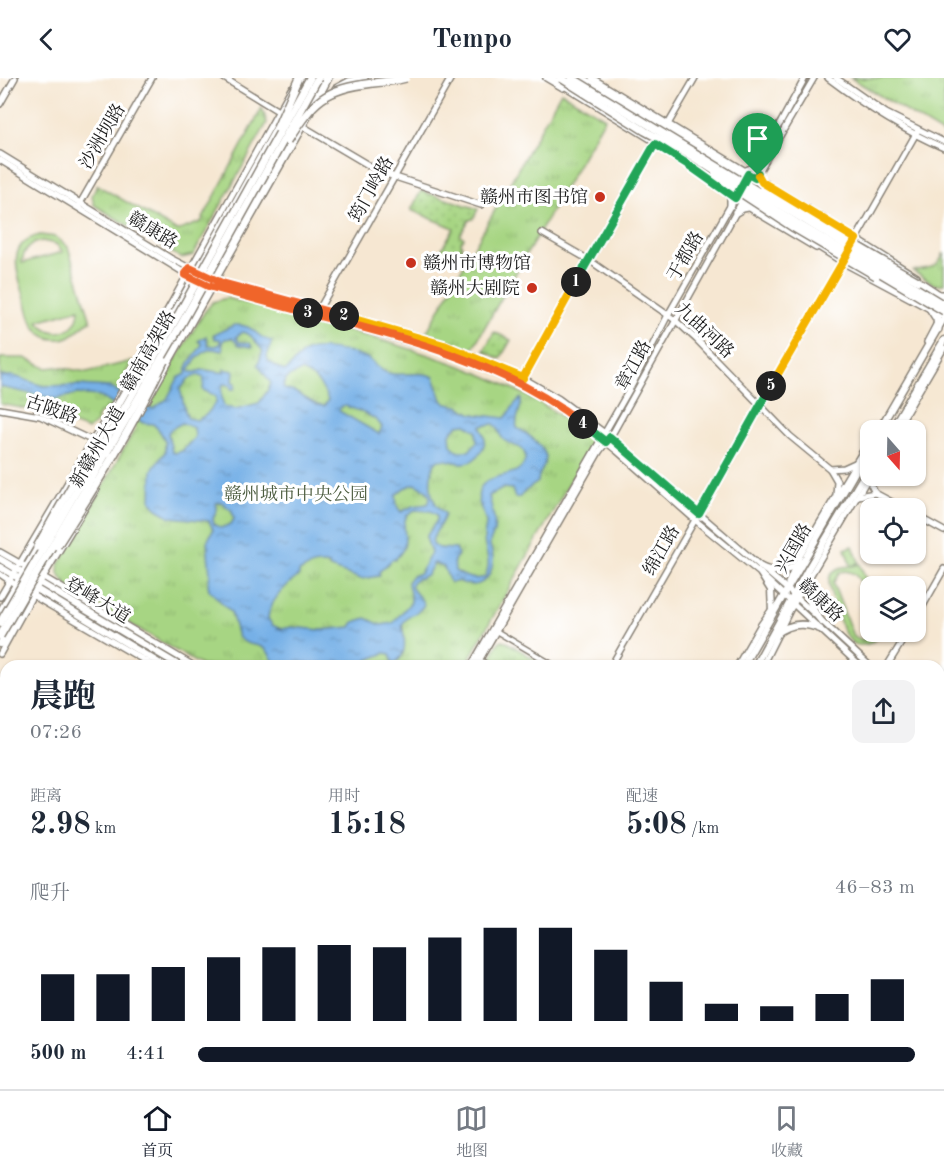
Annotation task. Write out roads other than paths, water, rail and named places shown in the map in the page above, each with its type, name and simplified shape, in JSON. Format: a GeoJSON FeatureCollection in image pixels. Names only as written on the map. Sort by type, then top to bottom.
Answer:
{"type":"FeatureCollection","features":[{"type":"Feature","properties":{"kind":"highway"},"geometry":{"type":"LineString","coordinates":[[257,179],[298,78]]}},
{"type":"Feature","properties":{"kind":"highway","name":"赣南高架路"},"geometry":{"type":"LineString","coordinates":[[0,636],[179,321],[310,78]]}},
{"type":"Feature","properties":{"kind":"highway","name":"赣南高架路"},"geometry":{"type":"LineString","coordinates":[[257,179],[318,78]]}},
{"type":"Feature","properties":{"kind":"highway"},"geometry":{"type":"LineString","coordinates":[[257,179],[318,101],[349,82],[364,78]]}},
{"type":"Feature","properties":{"kind":"highway"},"geometry":{"type":"LineString","coordinates":[[332,92],[406,78]]}},
{"type":"Feature","properties":{"kind":"highway"},"geometry":{"type":"LineString","coordinates":[[554,78],[595,97]]}},
{"type":"Feature","properties":{"kind":"highway"},"geometry":{"type":"LineString","coordinates":[[561,78],[646,127],[939,316]]}},
{"type":"Feature","properties":{"kind":"highway"},"geometry":{"type":"LineString","coordinates":[[574,78],[595,97]]}},
{"type":"Feature","properties":{"kind":"highway"},"geometry":{"type":"LineString","coordinates":[[646,127],[698,150],[852,244],[918,280]]}},
{"type":"Feature","properties":{"kind":"highway"},"geometry":{"type":"LineString","coordinates":[[646,127],[794,228],[908,296]]}},
{"type":"Feature","properties":{"kind":"highway"},"geometry":{"type":"LineString","coordinates":[[736,212],[747,205]]}},
{"type":"Feature","properties":{"kind":"highway"},"geometry":{"type":"LineString","coordinates":[[37,547],[134,378],[179,321]]}},
{"type":"Feature","properties":{"kind":"highway"},"geometry":{"type":"LineString","coordinates":[[51,556],[84,505],[152,388],[179,321]]}},
{"type":"Feature","properties":{"kind":"highway","name":"赣南高架路"},"geometry":{"type":"LineString","coordinates":[[0,623],[179,321]]}},
{"type":"Feature","properties":{"kind":"main road","name":"新赣州大道"},"geometry":{"type":"LineString","coordinates":[[0,612],[18,574],[37,547],[133,378],[193,279],[193,270],[304,78]]}},
{"type":"Feature","properties":{"kind":"main road","name":"新赣州大道"},"geometry":{"type":"LineString","coordinates":[[0,644],[124,437],[327,78]]}},
{"type":"Feature","properties":{"kind":"main road"},"geometry":{"type":"LineString","coordinates":[[554,78],[656,143],[731,196],[843,262],[908,296],[939,316],[882,420]]}},
{"type":"Feature","properties":{"kind":"main road"},"geometry":{"type":"LineString","coordinates":[[582,78],[667,126],[942,294]]}},
{"type":"Feature","properties":{"kind":"main road"},"geometry":{"type":"LineString","coordinates":[[897,420],[944,340]]}},
{"type":"Feature","properties":{"kind":"main road","name":"兴国路"},"geometry":{"type":"LineString","coordinates":[[746,660],[860,463]]}},
{"type":"Feature","properties":{"kind":"main road","name":"兴国路"},"geometry":{"type":"LineString","coordinates":[[758,660],[796,596],[809,567],[860,482]]}},
{"type":"Feature","properties":{"kind":"main road"},"geometry":{"type":"LineString","coordinates":[[768,623],[773,609],[771,590],[761,571],[778,571],[796,566],[805,558]]}},
{"type":"Feature","properties":{"kind":"main road","name":"登峰大道"},"geometry":{"type":"LineString","coordinates":[[0,559],[18,574],[32,591],[153,660]]}},
{"type":"Feature","properties":{"kind":"main road","name":"登峰大道"},"geometry":{"type":"LineString","coordinates":[[0,567],[39,579],[170,660]]}},
{"type":"Feature","properties":{"kind":"main road"},"geometry":{"type":"LineString","coordinates":[[809,567],[807,584],[811,606],[822,622]]}},
{"type":"Feature","properties":{"kind":"main road"},"geometry":{"type":"LineString","coordinates":[[770,639],[780,631],[798,624],[820,629]]}},
{"type":"Feature","properties":{"kind":"street"},"geometry":{"type":"LineString","coordinates":[[0,104],[15,78]]}},
{"type":"Feature","properties":{"kind":"street","name":"沙洲坝路"},"geometry":{"type":"LineString","coordinates":[[78,206],[152,78]]}},
{"type":"Feature","properties":{"kind":"street"},"geometry":{"type":"LineString","coordinates":[[224,78],[278,111]]}},
{"type":"Feature","properties":{"kind":"street"},"geometry":{"type":"LineString","coordinates":[[133,378],[185,275],[193,270],[298,78]]}},
{"type":"Feature","properties":{"kind":"street"},"geometry":{"type":"LineString","coordinates":[[214,280],[304,127],[327,78]]}},
{"type":"Feature","properties":{"kind":"street","name":"筠门岭路"},"geometry":{"type":"LineString","coordinates":[[318,312],[451,78]]}},
{"type":"Feature","properties":{"kind":"street"},"geometry":{"type":"LineString","coordinates":[[546,78],[656,143]]}},
{"type":"Feature","properties":{"kind":"street"},"geometry":{"type":"LineString","coordinates":[[592,78],[667,126]]}},
{"type":"Feature","properties":{"kind":"street"},"geometry":{"type":"LineString","coordinates":[[523,378],[695,78]]}},
{"type":"Feature","properties":{"kind":"street","name":"于都路"},"geometry":{"type":"LineString","coordinates":[[594,450],[605,438],[731,196],[751,177],[806,78]]}},
{"type":"Feature","properties":{"kind":"street"},"geometry":{"type":"LineString","coordinates":[[747,205],[751,177],[814,78]]}},
{"type":"Feature","properties":{"kind":"street"},"geometry":{"type":"LineString","coordinates":[[828,78],[876,112],[916,132],[944,142]]}},
{"type":"Feature","properties":{"kind":"street"},"geometry":{"type":"LineString","coordinates":[[836,78],[886,113],[944,148]]}},
{"type":"Feature","properties":{"kind":"street"},"geometry":{"type":"LineString","coordinates":[[304,127],[380,172],[481,205]]}},
{"type":"Feature","properties":{"kind":"street","name":"绵江路"},"geometry":{"type":"LineString","coordinates":[[614,660],[916,132]]}},
{"type":"Feature","properties":{"kind":"street","name":"赣康路"},"geometry":{"type":"LineString","coordinates":[[0,154],[185,275],[210,287],[444,345],[523,378],[556,398],[699,514],[761,571],[791,604],[854,660]]}},
{"type":"Feature","properties":{"kind":"street","name":"赣康路"},"geometry":{"type":"LineString","coordinates":[[0,160],[78,206],[214,280],[458,356],[523,384],[556,403],[605,438],[695,520],[796,596],[863,660]]}},
{"type":"Feature","properties":{"kind":"street","name":"章江路"},"geometry":{"type":"LineString","coordinates":[[480,660],[736,212]]}},
{"type":"Feature","properties":{"kind":"street","name":"九曲河路"},"geometry":{"type":"LineString","coordinates":[[542,233],[589,260],[675,320],[697,339],[798,444],[830,469]]}},
{"type":"Feature","properties":{"kind":"street"},"geometry":{"type":"LineString","coordinates":[[855,240],[942,294]]}},
{"type":"Feature","properties":{"kind":"street"},"geometry":{"type":"LineString","coordinates":[[843,262],[939,316]]}},
{"type":"Feature","properties":{"kind":"street"},"geometry":{"type":"LineString","coordinates":[[902,420],[944,348]]}},
{"type":"Feature","properties":{"kind":"street","name":"古陂路"},"geometry":{"type":"LineString","coordinates":[[0,409],[40,416],[93,441]]}},
{"type":"Feature","properties":{"kind":"street"},"geometry":{"type":"LineString","coordinates":[[0,597],[18,574],[93,441],[104,428]]}},
{"type":"Feature","properties":{"kind":"street"},"geometry":{"type":"LineString","coordinates":[[474,660],[594,450],[595,438],[590,429]]}},
{"type":"Feature","properties":{"kind":"street"},"geometry":{"type":"LineString","coordinates":[[124,437],[39,579],[183,660]]}},
{"type":"Feature","properties":{"kind":"street"},"geometry":{"type":"LineString","coordinates":[[786,588],[796,566],[860,456]]}},
{"type":"Feature","properties":{"kind":"street"},"geometry":{"type":"LineString","coordinates":[[835,498],[837,481],[830,469],[844,468],[856,462]]}},
{"type":"Feature","properties":{"kind":"street"},"geometry":{"type":"LineString","coordinates":[[796,596],[807,584],[864,486]]}},
{"type":"Feature","properties":{"kind":"street"},"geometry":{"type":"LineString","coordinates":[[872,486],[875,493]]}},
{"type":"Feature","properties":{"kind":"street"},"geometry":{"type":"LineString","coordinates":[[858,496],[875,493],[884,498]]}},
{"type":"Feature","properties":{"kind":"street"},"geometry":{"type":"LineString","coordinates":[[926,521],[944,531]]}},
{"type":"Feature","properties":{"kind":"street"},"geometry":{"type":"LineString","coordinates":[[0,552],[18,574]]}},
{"type":"Feature","properties":{"kind":"street"},"geometry":{"type":"LineString","coordinates":[[926,601],[944,569]]}},
{"type":"Feature","properties":{"kind":"street"},"geometry":{"type":"LineString","coordinates":[[0,574],[18,574]]}},
{"type":"Feature","properties":{"kind":"street"},"geometry":{"type":"LineString","coordinates":[[0,654],[32,591],[144,660]]}},
{"type":"Feature","properties":{"kind":"street"},"geometry":{"type":"LineString","coordinates":[[740,660],[760,626],[782,595]]}},
{"type":"Feature","properties":{"kind":"street"},"geometry":{"type":"LineString","coordinates":[[765,660],[791,604]]}},
{"type":"Feature","properties":{"kind":"street"},"geometry":{"type":"LineString","coordinates":[[496,630],[545,660]]}},
{"type":"Feature","properties":{"kind":"street"},"geometry":{"type":"LineString","coordinates":[[891,660],[902,642]]}},
{"type":"Feature","properties":{"kind":"water"},"geometry":{"type":"Polygon","coordinates":[[[234,325],[252,329],[262,338],[272,341],[267,356],[268,361],[286,371],[298,358],[311,349],[335,350],[360,355],[388,373],[434,377],[442,400],[472,414],[505,418],[521,398],[517,428],[534,440],[546,456],[538,482],[520,497],[515,498],[512,489],[504,488],[489,496],[494,533],[490,541],[493,555],[492,567],[487,579],[472,585],[459,581],[450,583],[444,567],[434,563],[427,575],[413,581],[412,588],[424,605],[407,618],[402,625],[405,645],[399,660],[392,660],[390,654],[385,653],[368,660],[273,660],[262,647],[244,642],[238,637],[231,612],[209,590],[207,542],[213,530],[209,521],[171,517],[157,509],[151,501],[152,470],[165,452],[165,440],[159,430],[153,424],[143,423],[99,396],[77,394],[56,399],[0,387],[0,376],[14,376],[43,386],[109,387],[153,409],[167,399],[178,378],[186,374],[186,369],[202,344],[198,341],[206,336],[208,345],[216,346],[220,343],[220,339],[215,339],[213,335],[234,325]],[[243,332],[236,337],[239,342],[250,343],[252,347],[239,345],[232,338],[225,339],[222,342],[223,351],[212,349],[205,352],[195,361],[189,371],[224,372],[224,369],[234,371],[235,389],[231,389],[231,385],[223,384],[222,396],[225,407],[235,409],[259,403],[271,383],[258,365],[263,351],[251,336],[243,332]],[[301,371],[288,377],[283,386],[284,389],[295,392],[317,405],[324,406],[328,400],[318,382],[311,376],[301,371]],[[198,375],[188,379],[180,390],[188,418],[197,420],[206,415],[216,403],[216,396],[203,390],[204,378],[198,375]],[[346,406],[340,407],[339,411],[379,434],[382,427],[375,419],[346,406]],[[182,423],[168,433],[172,452],[175,453],[182,451],[195,437],[194,428],[182,423]],[[466,424],[458,425],[450,434],[451,445],[458,451],[469,451],[477,442],[476,431],[466,424]],[[494,424],[481,426],[485,439],[478,456],[466,463],[438,461],[433,469],[431,480],[434,501],[445,514],[433,538],[433,543],[440,548],[456,549],[458,555],[454,560],[455,571],[466,577],[477,579],[485,577],[488,565],[484,543],[486,523],[479,492],[482,485],[488,481],[517,470],[525,459],[521,448],[506,442],[494,424]],[[415,484],[404,488],[396,495],[397,506],[401,512],[413,506],[428,504],[429,494],[422,487],[415,484]],[[221,502],[216,503],[214,524],[221,528],[231,524],[234,519],[232,511],[221,502]],[[415,510],[406,517],[404,547],[395,560],[393,559],[379,572],[380,576],[361,579],[330,568],[329,565],[310,566],[299,572],[299,576],[275,599],[268,618],[272,625],[281,629],[292,627],[321,630],[351,627],[354,622],[366,618],[381,625],[393,623],[411,602],[408,581],[420,573],[431,553],[426,537],[437,520],[437,515],[431,511],[415,510]]]}},
{"type":"Feature","properties":{"kind":"place","name":"赣州市图书馆"},"geometry":{"type":"Point","coordinates":[600,197]}},
{"type":"Feature","properties":{"kind":"place","name":"赣州市博物馆"},"geometry":{"type":"Point","coordinates":[411,263]}},
{"type":"Feature","properties":{"kind":"place","name":"赣州大剧院"},"geometry":{"type":"Point","coordinates":[532,288]}},
{"type":"Feature","properties":{"kind":"park label","name":"赣州城市中央公园"},"geometry":{"type":"Point","coordinates":[296,494]}}]}
